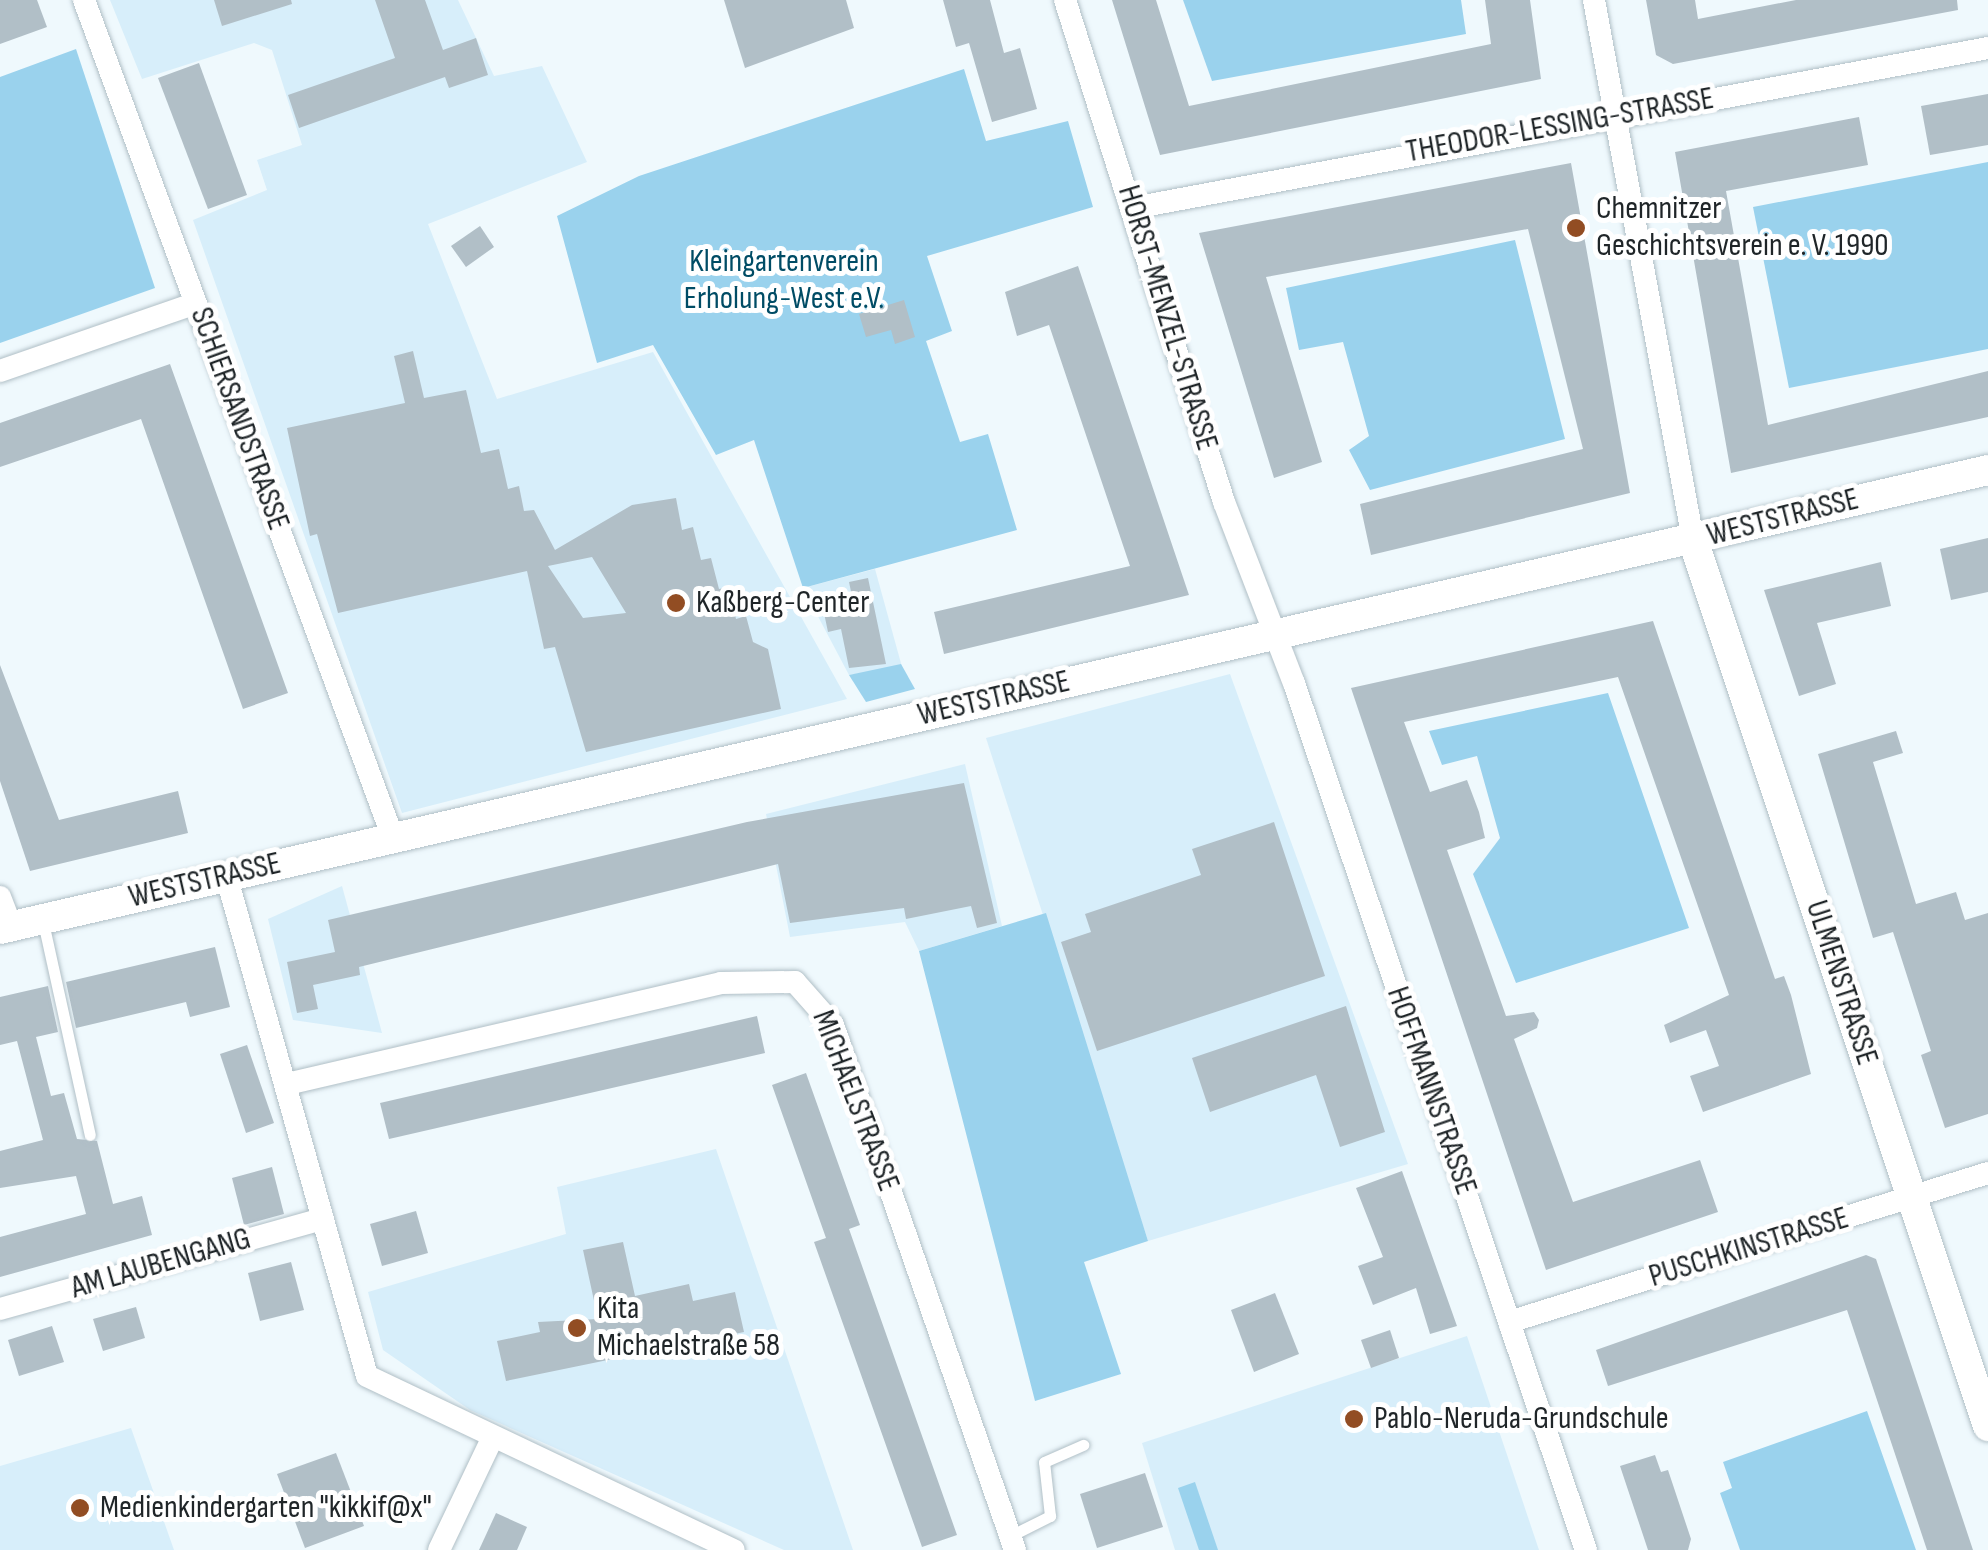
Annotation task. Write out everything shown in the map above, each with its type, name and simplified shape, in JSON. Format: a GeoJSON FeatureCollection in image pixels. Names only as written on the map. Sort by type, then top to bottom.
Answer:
{"type":"FeatureCollection","features":[{"type":"Feature","properties":{"kind":"street","name":"SCHIERSANDSTRASSE"},"geometry":{"type":"LineString","coordinates":[[84,0],[393,838]]}},
{"type":"Feature","properties":{"kind":"street","name":"HORST-MENZEL-STRASSE"},"geometry":{"type":"LineString","coordinates":[[1066,0],[1274,633]]}},
{"type":"Feature","properties":{"kind":"street"},"geometry":{"type":"LineString","coordinates":[[1594,0],[1693,540]]}},
{"type":"Feature","properties":{"kind":"street","name":"THEODOR-LESSING-STRASSE"},"geometry":{"type":"LineString","coordinates":[[1134,208],[1988,48]]}},
{"type":"Feature","properties":{"kind":"street"},"geometry":{"type":"LineString","coordinates":[[0,372],[196,303]]}},
{"type":"Feature","properties":{"kind":"street","name":"WESTSTRASSE"},"geometry":{"type":"LineString","coordinates":[[4,917],[42,918],[1988,470]]}},
{"type":"Feature","properties":{"kind":"street","name":"ULMENSTRASSE"},"geometry":{"type":"LineString","coordinates":[[1693,540],[1988,1426]]}},
{"type":"Feature","properties":{"kind":"street","name":"HOFFMANNSTRASSE"},"geometry":{"type":"LineString","coordinates":[[1274,633],[1586,1550]]}},
{"type":"Feature","properties":{"kind":"street"},"geometry":{"type":"LineString","coordinates":[[226,876],[366,1376],[491,1441],[734,1550]]}},
{"type":"Feature","properties":{"kind":"street","name":"MICHAELSTRASSE"},"geometry":{"type":"LineString","coordinates":[[287,1084],[722,983],[794,982],[832,1025],[1012,1543]]}},
{"type":"Feature","properties":{"kind":"street","name":"PUSCHKINSTRASSE"},"geometry":{"type":"LineString","coordinates":[[1509,1322],[1988,1173]]}},
{"type":"Feature","properties":{"kind":"street","name":"AM LAUBENGANG"},"geometry":{"type":"LineString","coordinates":[[0,1309],[323,1219]]}},
{"type":"Feature","properties":{"kind":"street"},"geometry":{"type":"LineString","coordinates":[[439,1550],[491,1441]]}},
{"type":"Feature","properties":{"kind":"lane"},"geometry":{"type":"LineString","coordinates":[[42,918],[90,1136]]}},
{"type":"Feature","properties":{"kind":"lane"},"geometry":{"type":"LineString","coordinates":[[1012,1543],[1050,1516],[1044,1462],[1083,1445]]}},
{"type":"Feature","properties":{"kind":"shaded area"},"geometry":{"type":"Polygon","coordinates":[[[110,0],[458,0],[494,76],[542,66],[587,162],[428,224],[497,399],[653,352],[847,699],[402,813],[193,220],[267,190],[257,160],[302,145],[272,50],[254,43],[142,79],[110,0]]]}},
{"type":"Feature","properties":{"kind":"shaded area"},"geometry":{"type":"Polygon","coordinates":[[[875,569],[902,667],[849,675],[803,588],[875,569]]]}},
{"type":"Feature","properties":{"kind":"shaded area"},"geometry":{"type":"Polygon","coordinates":[[[1230,674],[1408,1164],[1148,1241],[986,738],[1230,674]]]}},
{"type":"Feature","properties":{"kind":"shaded area"},"geometry":{"type":"Polygon","coordinates":[[[965,764],[1002,926],[919,951],[905,922],[790,937],[766,814],[965,764]]]}},
{"type":"Feature","properties":{"kind":"shaded area"},"geometry":{"type":"Polygon","coordinates":[[[342,886],[382,1033],[293,1020],[268,919],[342,886]]]}},
{"type":"Feature","properties":{"kind":"shaded area","name":"Kita Michaelstraße 58"},"geometry":{"type":"Polygon","coordinates":[[[716,1149],[853,1550],[784,1550],[470,1410],[383,1350],[368,1292],[566,1234],[557,1187],[716,1149]]]}},
{"type":"Feature","properties":{"kind":"shaded area","name":"Pablo-Neruda-Grundschule"},"geometry":{"type":"Polygon","coordinates":[[[1467,1336],[1539,1550],[1175,1550],[1142,1443],[1467,1336]]]}},
{"type":"Feature","properties":{"kind":"shaded area","name":"Medienkindergarten \"kikkif@x\""},"geometry":{"type":"Polygon","coordinates":[[[131,1428],[174,1550],[0,1550],[0,1466],[131,1428]]]}},
{"type":"Feature","properties":{"kind":"green space"},"geometry":{"type":"Polygon","coordinates":[[[1183,0],[1461,0],[1466,34],[1212,81],[1183,0]]]}},
{"type":"Feature","properties":{"kind":"green space"},"geometry":{"type":"Polygon","coordinates":[[[76,49],[155,288],[0,343],[0,77],[76,49]]]}},
{"type":"Feature","properties":{"kind":"green space","name":"Kleingartenverein Erholung-West e.V."},"geometry":{"type":"Polygon","coordinates":[[[964,69],[986,141],[1068,121],[1093,207],[927,256],[952,331],[926,341],[960,442],[988,434],[1017,530],[803,588],[754,440],[716,455],[653,345],[597,363],[557,216],[639,176],[964,69]]]}},
{"type":"Feature","properties":{"kind":"green space"},"geometry":{"type":"Polygon","coordinates":[[[1988,162],[1988,349],[1789,388],[1753,207],[1988,162]]]}},
{"type":"Feature","properties":{"kind":"green space"},"geometry":{"type":"Polygon","coordinates":[[[1515,240],[1565,439],[1370,490],[1349,450],[1369,436],[1343,342],[1299,350],[1286,288],[1515,240]]]}},
{"type":"Feature","properties":{"kind":"green space"},"geometry":{"type":"Polygon","coordinates":[[[901,664],[915,689],[866,702],[849,675],[901,664]]]}},
{"type":"Feature","properties":{"kind":"green space"},"geometry":{"type":"Polygon","coordinates":[[[1608,693],[1689,928],[1516,983],[1473,874],[1500,838],[1477,756],[1442,765],[1429,731],[1608,693]]]}},
{"type":"Feature","properties":{"kind":"green space"},"geometry":{"type":"Polygon","coordinates":[[[1046,913],[1148,1241],[1084,1262],[1121,1374],[1035,1401],[919,951],[1046,913]]]}},
{"type":"Feature","properties":{"kind":"green space"},"geometry":{"type":"Polygon","coordinates":[[[1867,1411],[1916,1550],[1740,1550],[1720,1493],[1732,1488],[1723,1462],[1867,1411]]]}},
{"type":"Feature","properties":{"kind":"green space"},"geometry":{"type":"Polygon","coordinates":[[[1195,1482],[1218,1550],[1199,1550],[1178,1488],[1195,1482]]]}},
{"type":"Feature","properties":{"kind":"building"},"geometry":{"type":"Polygon","coordinates":[[[0,0],[37,0],[47,27],[0,44],[0,0]]]}},
{"type":"Feature","properties":{"kind":"building"},"geometry":{"type":"Polygon","coordinates":[[[214,0],[291,0],[292,4],[222,26],[214,0]]]}},
{"type":"Feature","properties":{"kind":"building"},"geometry":{"type":"Polygon","coordinates":[[[375,0],[425,0],[443,50],[476,38],[488,75],[449,88],[445,77],[299,128],[288,95],[395,58],[375,0]]]}},
{"type":"Feature","properties":{"kind":"building"},"geometry":{"type":"Polygon","coordinates":[[[724,0],[846,0],[854,28],[745,68],[724,0]]]}},
{"type":"Feature","properties":{"kind":"building"},"geometry":{"type":"Polygon","coordinates":[[[943,0],[990,0],[1004,53],[1020,48],[1037,109],[992,122],[969,43],[956,47],[943,0]]]}},
{"type":"Feature","properties":{"kind":"building"},"geometry":{"type":"Polygon","coordinates":[[[1112,0],[1156,0],[1189,106],[1491,44],[1485,0],[1530,0],[1541,79],[1160,155],[1112,0]]]}},
{"type":"Feature","properties":{"kind":"building"},"geometry":{"type":"Polygon","coordinates":[[[1646,0],[1695,0],[1698,19],[1796,0],[1957,0],[1958,10],[1673,64],[1656,55],[1646,0]]]}},
{"type":"Feature","properties":{"kind":"building"},"geometry":{"type":"Polygon","coordinates":[[[199,63],[247,195],[208,209],[158,78],[199,63]]]}},
{"type":"Feature","properties":{"kind":"building"},"geometry":{"type":"Polygon","coordinates":[[[1988,94],[1988,145],[1930,155],[1921,106],[1988,94]]]}},
{"type":"Feature","properties":{"kind":"building"},"geometry":{"type":"Polygon","coordinates":[[[1859,117],[1868,165],[1726,191],[1768,425],[1988,371],[1988,417],[1731,473],[1675,152],[1859,117]]]}},
{"type":"Feature","properties":{"kind":"building"},"geometry":{"type":"Polygon","coordinates":[[[1571,163],[1630,493],[1371,555],[1360,504],[1583,449],[1528,229],[1266,277],[1322,462],[1274,478],[1199,233],[1571,163]]]}},
{"type":"Feature","properties":{"kind":"building"},"geometry":{"type":"Polygon","coordinates":[[[480,226],[494,247],[466,267],[451,246],[480,226]]]}},
{"type":"Feature","properties":{"kind":"building"},"geometry":{"type":"Polygon","coordinates":[[[1078,266],[1189,595],[944,654],[934,612],[1130,566],[1049,325],[1017,336],[1005,292],[1078,266]]]}},
{"type":"Feature","properties":{"kind":"building"},"geometry":{"type":"Polygon","coordinates":[[[904,300],[915,337],[895,344],[891,330],[866,337],[859,314],[904,300]]]}},
{"type":"Feature","properties":{"kind":"building"},"geometry":{"type":"Polygon","coordinates":[[[413,351],[424,398],[466,390],[481,453],[499,449],[508,489],[519,486],[524,511],[534,510],[555,550],[632,505],[676,498],[682,530],[693,527],[701,560],[711,558],[719,589],[729,587],[736,619],[746,616],[753,642],[768,649],[781,709],[586,752],[555,647],[544,649],[527,571],[338,613],[317,534],[310,536],[287,428],[405,403],[394,356],[413,351]],[[592,557],[548,566],[583,618],[626,613],[592,557]]]}},
{"type":"Feature","properties":{"kind":"building"},"geometry":{"type":"Polygon","coordinates":[[[170,364],[288,693],[243,709],[141,419],[0,467],[0,423],[170,364]]]}},
{"type":"Feature","properties":{"kind":"building"},"geometry":{"type":"Polygon","coordinates":[[[1988,538],[1988,592],[1951,600],[1940,549],[1988,538]]]}},
{"type":"Feature","properties":{"kind":"building"},"geometry":{"type":"Polygon","coordinates":[[[1881,562],[1891,606],[1817,623],[1836,684],[1799,696],[1764,590],[1881,562]]]}},
{"type":"Feature","properties":{"kind":"building"},"geometry":{"type":"Polygon","coordinates":[[[868,578],[886,664],[849,668],[841,629],[828,632],[824,613],[854,606],[849,582],[868,578]]]}},
{"type":"Feature","properties":{"kind":"building"},"geometry":{"type":"Polygon","coordinates":[[[1653,621],[1775,979],[1784,976],[1791,995],[1811,1074],[1703,1112],[1690,1076],[1719,1066],[1706,1030],[1670,1043],[1664,1025],[1729,995],[1618,677],[1404,722],[1430,792],[1467,780],[1479,812],[1485,838],[1447,850],[1506,1016],[1534,1012],[1539,1020],[1537,1028],[1514,1039],[1573,1202],[1700,1160],[1718,1212],[1546,1270],[1351,688],[1653,621]]]}},
{"type":"Feature","properties":{"kind":"building"},"geometry":{"type":"Polygon","coordinates":[[[0,665],[59,820],[178,791],[188,833],[30,871],[0,781],[0,665]]]}},
{"type":"Feature","properties":{"kind":"building"},"geometry":{"type":"Polygon","coordinates":[[[1896,731],[1903,753],[1873,762],[1916,904],[1956,892],[1965,920],[1988,913],[1988,1114],[1945,1128],[1921,1055],[1931,1051],[1893,932],[1873,938],[1818,754],[1896,731]]]}},
{"type":"Feature","properties":{"kind":"building"},"geometry":{"type":"Polygon","coordinates":[[[964,783],[997,923],[977,928],[971,906],[906,919],[904,908],[790,923],[778,864],[359,967],[360,975],[313,985],[318,1009],[297,1013],[287,962],[335,952],[328,920],[747,822],[964,783]]]}},
{"type":"Feature","properties":{"kind":"building"},"geometry":{"type":"Polygon","coordinates":[[[1274,822],[1325,976],[1097,1051],[1061,942],[1091,932],[1085,914],[1201,875],[1192,849],[1274,822]]]}},
{"type":"Feature","properties":{"kind":"building"},"geometry":{"type":"Polygon","coordinates":[[[215,947],[230,1007],[190,1017],[186,1002],[76,1028],[66,982],[215,947]]]}},
{"type":"Feature","properties":{"kind":"building"},"geometry":{"type":"Polygon","coordinates":[[[48,986],[58,1032],[36,1037],[51,1096],[64,1093],[77,1139],[97,1141],[113,1204],[142,1196],[152,1235],[0,1277],[0,1237],[86,1214],[76,1176],[0,1188],[0,1151],[43,1140],[17,1041],[0,1045],[0,997],[48,986]]]}},
{"type":"Feature","properties":{"kind":"building"},"geometry":{"type":"Polygon","coordinates":[[[1346,1006],[1385,1132],[1340,1147],[1316,1075],[1210,1112],[1192,1058],[1346,1006]]]}},
{"type":"Feature","properties":{"kind":"building"},"geometry":{"type":"Polygon","coordinates":[[[757,1016],[765,1053],[389,1139],[380,1103],[757,1016]]]}},
{"type":"Feature","properties":{"kind":"building"},"geometry":{"type":"Polygon","coordinates":[[[247,1045],[274,1123],[246,1133],[220,1054],[247,1045]]]}},
{"type":"Feature","properties":{"kind":"building"},"geometry":{"type":"Polygon","coordinates":[[[806,1073],[860,1225],[849,1229],[957,1535],[922,1547],[814,1242],[826,1238],[772,1085],[806,1073]]]}},
{"type":"Feature","properties":{"kind":"building"},"geometry":{"type":"Polygon","coordinates":[[[272,1167],[284,1214],[244,1225],[232,1178],[272,1167]]]}},
{"type":"Feature","properties":{"kind":"building"},"geometry":{"type":"Polygon","coordinates":[[[1402,1171],[1457,1326],[1430,1334],[1416,1288],[1373,1305],[1358,1266],[1383,1257],[1356,1188],[1402,1171]]]}},
{"type":"Feature","properties":{"kind":"building"},"geometry":{"type":"Polygon","coordinates":[[[416,1211],[428,1253],[382,1266],[370,1224],[416,1211]]]}},
{"type":"Feature","properties":{"kind":"building"},"geometry":{"type":"Polygon","coordinates":[[[623,1242],[635,1296],[689,1284],[693,1301],[735,1292],[744,1332],[506,1381],[497,1341],[540,1332],[538,1322],[598,1319],[583,1250],[623,1242]]]}},
{"type":"Feature","properties":{"kind":"building"},"geometry":{"type":"Polygon","coordinates":[[[1866,1255],[1876,1259],[1973,1550],[1927,1550],[1847,1310],[1608,1386],[1596,1350],[1866,1255]]]}},
{"type":"Feature","properties":{"kind":"building"},"geometry":{"type":"Polygon","coordinates":[[[291,1262],[304,1310],[260,1321],[248,1273],[291,1262]]]}},
{"type":"Feature","properties":{"kind":"building"},"geometry":{"type":"Polygon","coordinates":[[[1275,1293],[1299,1354],[1254,1372],[1231,1310],[1275,1293]]]}},
{"type":"Feature","properties":{"kind":"building"},"geometry":{"type":"Polygon","coordinates":[[[136,1307],[145,1338],[103,1351],[93,1319],[136,1307]]]}},
{"type":"Feature","properties":{"kind":"building"},"geometry":{"type":"Polygon","coordinates":[[[52,1326],[64,1362],[19,1376],[8,1340],[52,1326]]]}},
{"type":"Feature","properties":{"kind":"building"},"geometry":{"type":"Polygon","coordinates":[[[1390,1330],[1399,1358],[1371,1368],[1361,1340],[1390,1330]]]}},
{"type":"Feature","properties":{"kind":"building"},"geometry":{"type":"Polygon","coordinates":[[[336,1453],[364,1526],[305,1548],[277,1474],[336,1453]]]}},
{"type":"Feature","properties":{"kind":"building"},"geometry":{"type":"Polygon","coordinates":[[[1655,1455],[1661,1472],[1668,1470],[1691,1539],[1688,1550],[1648,1550],[1620,1466],[1655,1455]]]}},
{"type":"Feature","properties":{"kind":"building"},"geometry":{"type":"Polygon","coordinates":[[[1145,1473],[1163,1527],[1097,1548],[1080,1494],[1145,1473]]]}},
{"type":"Feature","properties":{"kind":"building"},"geometry":{"type":"Polygon","coordinates":[[[496,1513],[527,1527],[517,1550],[479,1550],[496,1513]]]}},
{"type":"Feature","properties":{"kind":"place","name":"Chemnitzer Geschichtsverein e. V. 1990"},"geometry":{"type":"Point","coordinates":[1576,228]}},
{"type":"Feature","properties":{"kind":"place","name":"Kaßberg-Center"},"geometry":{"type":"Point","coordinates":[676,603]}},
{"type":"Feature","properties":{"kind":"place","name":"Kita Michaelstraße 58"},"geometry":{"type":"Point","coordinates":[577,1328]}},
{"type":"Feature","properties":{"kind":"place","name":"Pablo-Neruda-Grundschule"},"geometry":{"type":"Point","coordinates":[1354,1419]}},
{"type":"Feature","properties":{"kind":"place","name":"Medienkindergarten \"kikkif@x\""},"geometry":{"type":"Point","coordinates":[80,1508]}}]}
